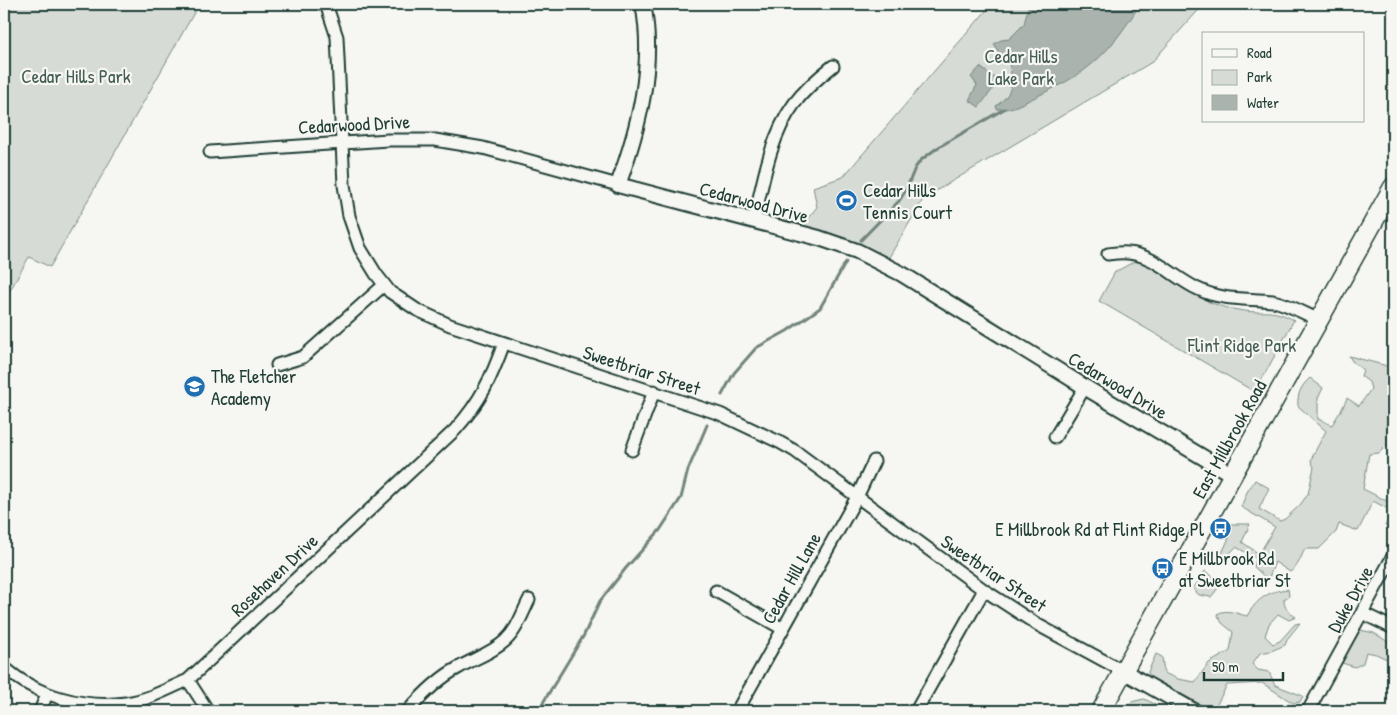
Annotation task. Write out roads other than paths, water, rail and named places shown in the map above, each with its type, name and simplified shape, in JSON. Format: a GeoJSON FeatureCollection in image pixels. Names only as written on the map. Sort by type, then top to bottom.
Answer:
{"type":"FeatureCollection","features":[{"type":"Feature","properties":{"kind":"main road","name":"East Millbrook Road"},"geometry":{"type":"LineString","coordinates":[[1100,711],[1393,187]]}},
{"type":"Feature","properties":{"kind":"street","name":"Sweetbriar Street"},"geometry":{"type":"LineString","coordinates":[[326,4],[337,37],[344,185],[349,216],[360,248],[390,292],[417,310],[450,325],[720,414],[779,442],[795,451],[984,590],[1038,625],[1123,671]]}},
{"type":"Feature","properties":{"kind":"street"},"geometry":{"type":"LineString","coordinates":[[618,184],[640,108],[647,73],[648,55],[643,4]]}},
{"type":"Feature","properties":{"kind":"street"},"geometry":{"type":"LineString","coordinates":[[754,221],[765,176],[780,130],[794,104],[817,79],[833,66]]}},
{"type":"Feature","properties":{"kind":"street","name":"Cedarwood Drive"},"geometry":{"type":"LineString","coordinates":[[210,152],[411,139],[468,144],[819,238],[871,257],[902,274],[1233,476]]}},
{"type":"Feature","properties":{"kind":"street"},"geometry":{"type":"LineString","coordinates":[[1108,254],[1126,252],[1136,254],[1154,261],[1198,289],[1218,296],[1240,300],[1275,302],[1320,320]]}},
{"type":"Feature","properties":{"kind":"street"},"geometry":{"type":"LineString","coordinates":[[277,365],[302,357],[384,285]]}},
{"type":"Feature","properties":{"kind":"street","name":"Rosehaven Drive"},"geometry":{"type":"LineString","coordinates":[[4,667],[21,680],[47,694],[75,702],[126,703],[160,694],[188,680],[455,430],[474,408],[488,386],[504,343]]}},
{"type":"Feature","properties":{"kind":"street"},"geometry":{"type":"LineString","coordinates":[[1055,437],[1085,387]]}},
{"type":"Feature","properties":{"kind":"street"},"geometry":{"type":"LineString","coordinates":[[632,450],[654,392]]}},
{"type":"Feature","properties":{"kind":"street","name":"Cedar Hill Lane"},"geometry":{"type":"LineString","coordinates":[[737,711],[857,497],[874,461]]}},
{"type":"Feature","properties":{"kind":"street","name":"Duke Drive"},"geometry":{"type":"LineString","coordinates":[[1308,711],[1393,556]]}},
{"type":"Feature","properties":{"kind":"street"},"geometry":{"type":"LineString","coordinates":[[716,590],[783,629]]}},
{"type":"Feature","properties":{"kind":"street"},"geometry":{"type":"LineString","coordinates":[[916,711],[984,590]]}},
{"type":"Feature","properties":{"kind":"street"},"geometry":{"type":"LineString","coordinates":[[408,711],[435,684],[455,669],[499,646],[507,639],[519,621],[529,600]]}},
{"type":"Feature","properties":{"kind":"street"},"geometry":{"type":"LineString","coordinates":[[1362,613],[1393,628]]}},
{"type":"Feature","properties":{"kind":"street"},"geometry":{"type":"LineString","coordinates":[[1123,671],[1194,711]]}},
{"type":"Feature","properties":{"kind":"street"},"geometry":{"type":"LineString","coordinates":[[188,680],[208,711]]}},
{"type":"Feature","properties":{"kind":"street"},"geometry":{"type":"LineString","coordinates":[[40,711],[47,694]]}},
{"type":"Feature","properties":{"kind":"water"},"geometry":{"type":"Polygon","coordinates":[[[1029,4],[1140,4],[1112,45],[1084,70],[1066,82],[1019,105],[997,109],[996,106],[1006,97],[1012,82],[1009,64],[1003,60],[994,44],[1001,40],[1009,39],[1024,24],[1029,4]]]}},
{"type":"Feature","properties":{"kind":"water"},"geometry":{"type":"Polygon","coordinates":[[[980,67],[999,81],[979,107],[969,100],[977,85],[971,77],[980,67]]]}},
{"type":"Feature","properties":{"kind":"waterway"},"geometry":{"type":"LineString","coordinates":[[861,240],[899,201],[915,168],[921,160],[937,148],[1004,109]]}},
{"type":"Feature","properties":{"kind":"waterway"},"geometry":{"type":"LineString","coordinates":[[722,395],[734,373],[756,348],[787,331],[820,308],[846,262]]}},
{"type":"Feature","properties":{"kind":"waterway"},"geometry":{"type":"LineString","coordinates":[[540,711],[544,701],[584,635],[600,601],[660,530],[681,498],[688,470],[707,425]]}},
{"type":"Feature","properties":{"kind":"place","name":"Cedar Hills Tennis Court"},"geometry":{"type":"Point","coordinates":[847,201]}},
{"type":"Feature","properties":{"kind":"place","name":"The Fletcher Academy"},"geometry":{"type":"Point","coordinates":[195,387]}},
{"type":"Feature","properties":{"kind":"place","name":"E Millbrook Rd at Flint Ridge Pl"},"geometry":{"type":"Point","coordinates":[1220,529]}},
{"type":"Feature","properties":{"kind":"place","name":"E Millbrook Rd at Sweetbriar St"},"geometry":{"type":"Point","coordinates":[1163,569]}},
{"type":"Feature","properties":{"kind":"park label","name":"Cedar Hills Lake Park"},"geometry":{"type":"Point","coordinates":[1021,67]}},
{"type":"Feature","properties":{"kind":"park label","name":"Cedar Hills Park"},"geometry":{"type":"Point","coordinates":[76,76]}},
{"type":"Feature","properties":{"kind":"park label","name":"Flint Ridge Park"},"geometry":{"type":"Point","coordinates":[1242,345]}}]}
